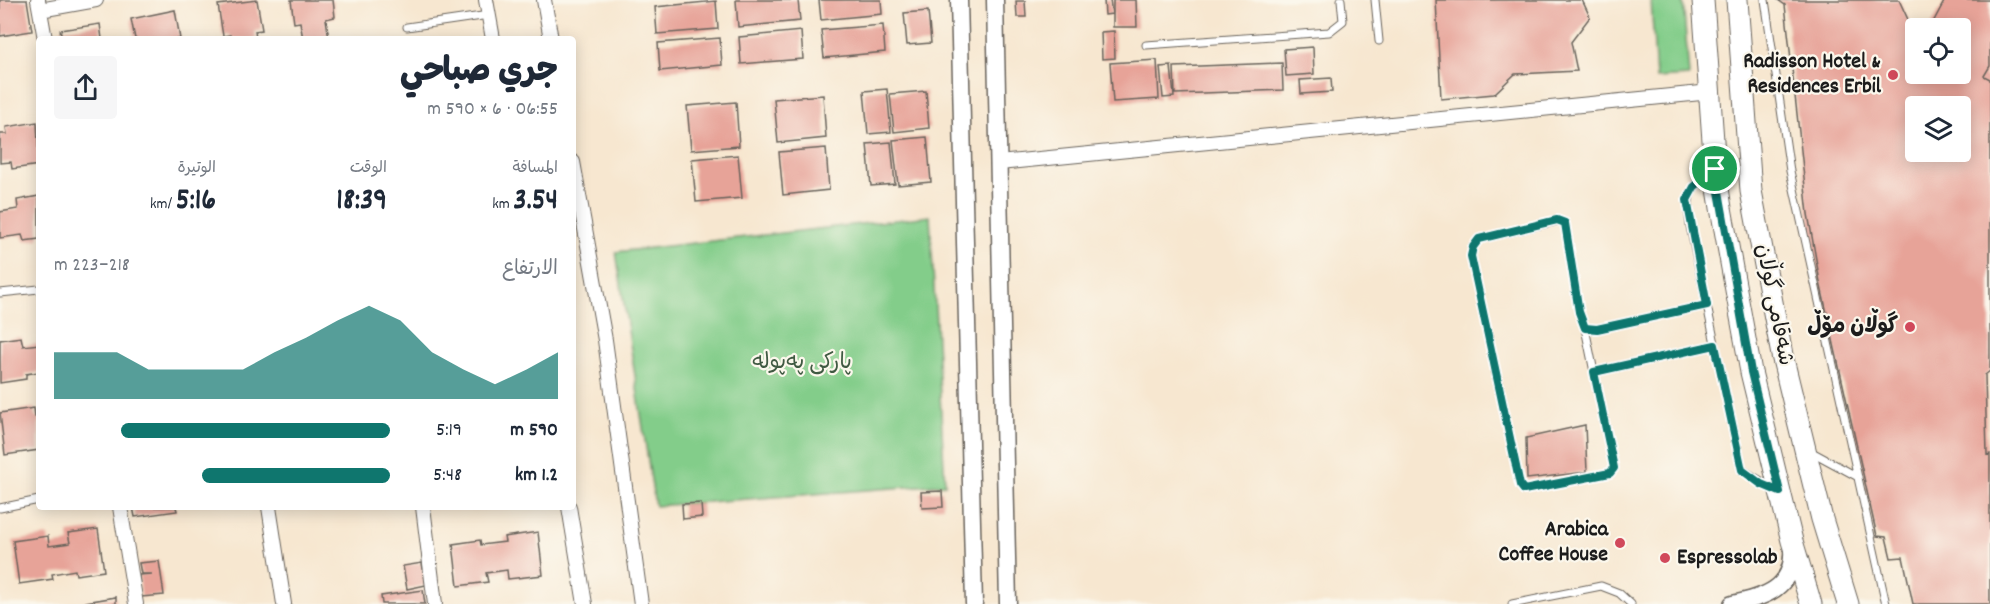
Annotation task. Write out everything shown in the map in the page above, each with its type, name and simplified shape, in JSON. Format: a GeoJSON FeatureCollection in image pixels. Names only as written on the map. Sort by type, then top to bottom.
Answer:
{"type":"FeatureCollection","features":[{"type":"Feature","properties":{"kind":"main road","name":"شەقامی گوڵان"},"geometry":{"type":"LineString","coordinates":[[1703,0],[1715,169],[1751,372],[1792,541],[1811,604]]}},
{"type":"Feature","properties":{"kind":"main road","name":"شەقامی گوڵان"},"geometry":{"type":"LineString","coordinates":[[1737,0],[1751,191],[1782,355],[1822,519],[1848,604]]}},
{"type":"Feature","properties":{"kind":"street"},"geometry":{"type":"LineString","coordinates":[[44,36],[39,5],[96,0]]}},
{"type":"Feature","properties":{"kind":"street"},"geometry":{"type":"LineString","coordinates":[[486,0],[492,36]]}},
{"type":"Feature","properties":{"kind":"street"},"geometry":{"type":"LineString","coordinates":[[544,0],[550,36]]}},
{"type":"Feature","properties":{"kind":"street"},"geometry":{"type":"LineString","coordinates":[[959,0],[974,604]]}},
{"type":"Feature","properties":{"kind":"street"},"geometry":{"type":"LineString","coordinates":[[995,0],[1008,604]]}},
{"type":"Feature","properties":{"kind":"street"},"geometry":{"type":"LineString","coordinates":[[999,163],[1711,92]]}},
{"type":"Feature","properties":{"kind":"street"},"geometry":{"type":"LineString","coordinates":[[576,179],[605,340],[640,604]]}},
{"type":"Feature","properties":{"kind":"street"},"geometry":{"type":"LineString","coordinates":[[120,510],[136,604]]}},
{"type":"Feature","properties":{"kind":"street"},"geometry":{"type":"LineString","coordinates":[[269,510],[284,604]]}},
{"type":"Feature","properties":{"kind":"street"},"geometry":{"type":"LineString","coordinates":[[423,510],[435,604]]}},
{"type":"Feature","properties":{"kind":"street"},"geometry":{"type":"LineString","coordinates":[[569,510],[585,604]]}},
{"type":"Feature","properties":{"kind":"street"},"geometry":{"type":"LineString","coordinates":[[1732,604],[1757,602],[1783,581],[1792,555],[1792,541]]}},
{"type":"Feature","properties":{"kind":"lane"},"geometry":{"type":"LineString","coordinates":[[1146,45],[1329,32],[1343,21],[1341,0]]}},
{"type":"Feature","properties":{"kind":"lane"},"geometry":{"type":"LineString","coordinates":[[1375,0],[1379,41]]}},
{"type":"Feature","properties":{"kind":"lane"},"geometry":{"type":"LineString","coordinates":[[1765,0],[1790,171],[1886,604]]}},
{"type":"Feature","properties":{"kind":"lane"},"geometry":{"type":"LineString","coordinates":[[407,27],[489,15]]}},
{"type":"Feature","properties":{"kind":"lane"},"geometry":{"type":"LineString","coordinates":[[1715,169],[1694,187],[1687,200],[1715,345],[1742,470],[1761,484],[1780,492]]}},
{"type":"Feature","properties":{"kind":"lane"},"geometry":{"type":"LineString","coordinates":[[1557,220],[1565,223],[1579,312],[1585,328],[1594,372],[1614,468],[1610,473],[1524,490],[1520,485],[1471,256],[1473,247],[1479,239],[1557,220]]}},
{"type":"Feature","properties":{"kind":"lane"},"geometry":{"type":"LineString","coordinates":[[0,293],[36,289]]}},
{"type":"Feature","properties":{"kind":"lane"},"geometry":{"type":"LineString","coordinates":[[1585,328],[1597,329],[1707,305]]}},
{"type":"Feature","properties":{"kind":"lane"},"geometry":{"type":"LineString","coordinates":[[1594,372],[1715,345]]}},
{"type":"Feature","properties":{"kind":"lane"},"geometry":{"type":"LineString","coordinates":[[1804,447],[1858,477]]}},
{"type":"Feature","properties":{"kind":"lane"},"geometry":{"type":"LineString","coordinates":[[0,508],[36,501]]}},
{"type":"Feature","properties":{"kind":"lane"},"geometry":{"type":"LineString","coordinates":[[1512,604],[1601,586],[1619,593],[1631,604]]}},
{"type":"Feature","properties":{"kind":"green space"},"geometry":{"type":"Polygon","coordinates":[[[1651,0],[1683,0],[1689,76],[1656,78],[1651,0]]]}},
{"type":"Feature","properties":{"kind":"green space","name":"پارکی پەپولە"},"geometry":{"type":"Polygon","coordinates":[[[930,216],[945,484],[655,506],[616,252],[930,216]]]}},
{"type":"Feature","properties":{"kind":"building"},"geometry":{"type":"Polygon","coordinates":[[[0,0],[27,0],[32,31],[0,36],[0,0]]]}},
{"type":"Feature","properties":{"kind":"building"},"geometry":{"type":"Polygon","coordinates":[[[257,0],[262,30],[255,31],[256,36],[223,36],[218,5],[257,0]]]}},
{"type":"Feature","properties":{"kind":"building"},"geometry":{"type":"Polygon","coordinates":[[[291,0],[333,0],[335,17],[326,19],[329,36],[302,36],[300,22],[294,23],[291,0]]]}},
{"type":"Feature","properties":{"kind":"building"},"geometry":{"type":"Polygon","coordinates":[[[736,0],[798,0],[800,21],[738,27],[736,0]]]}},
{"type":"Feature","properties":{"kind":"building"},"geometry":{"type":"Polygon","coordinates":[[[819,0],[881,0],[882,14],[821,20],[819,0]]]}},
{"type":"Feature","properties":{"kind":"building"},"geometry":{"type":"Polygon","coordinates":[[[1104,0],[1110,0],[1112,14],[1105,15],[1104,0]]]}},
{"type":"Feature","properties":{"kind":"building"},"geometry":{"type":"Polygon","coordinates":[[[1113,0],[1136,0],[1137,27],[1113,27],[1113,0]]]}},
{"type":"Feature","properties":{"kind":"building"},"geometry":{"type":"Polygon","coordinates":[[[1436,0],[1582,0],[1590,17],[1571,42],[1577,71],[1515,74],[1494,94],[1441,99],[1436,0]]]}},
{"type":"Feature","properties":{"kind":"building","name":"گوڵان مۆڵ"},"geometry":{"type":"Polygon","coordinates":[[[1778,0],[1899,0],[1907,18],[1905,18],[1905,84],[1971,84],[1971,18],[1935,18],[1945,0],[1990,0],[1990,66],[1984,76],[1990,79],[1990,371],[1985,375],[1987,455],[1990,454],[1990,604],[1913,604],[1903,557],[1891,558],[1886,537],[1877,536],[1820,282],[1808,214],[1785,5],[1778,0]]]}},
{"type":"Feature","properties":{"kind":"building"},"geometry":{"type":"Polygon","coordinates":[[[716,1],[718,29],[657,34],[655,7],[716,1]]]}},
{"type":"Feature","properties":{"kind":"building"},"geometry":{"type":"Polygon","coordinates":[[[1016,1],[1025,1],[1026,17],[1017,17],[1016,1]]]}},
{"type":"Feature","properties":{"kind":"building"},"geometry":{"type":"Polygon","coordinates":[[[175,10],[179,36],[134,36],[131,19],[175,10]]]}},
{"type":"Feature","properties":{"kind":"building"},"geometry":{"type":"Polygon","coordinates":[[[928,11],[931,43],[907,45],[904,13],[928,11]]]}},
{"type":"Feature","properties":{"kind":"building"},"geometry":{"type":"Polygon","coordinates":[[[100,24],[102,36],[61,36],[60,30],[100,24]]]}},
{"type":"Feature","properties":{"kind":"building"},"geometry":{"type":"Polygon","coordinates":[[[883,25],[885,52],[824,58],[821,30],[883,25]]]}},
{"type":"Feature","properties":{"kind":"building"},"geometry":{"type":"Polygon","coordinates":[[[801,31],[803,59],[741,64],[739,37],[801,31]]]}},
{"type":"Feature","properties":{"kind":"building"},"geometry":{"type":"Polygon","coordinates":[[[1114,31],[1115,58],[1102,59],[1101,32],[1114,31]]]}},
{"type":"Feature","properties":{"kind":"building"},"geometry":{"type":"Polygon","coordinates":[[[720,38],[722,65],[660,71],[658,43],[720,38]]]}},
{"type":"Feature","properties":{"kind":"building"},"geometry":{"type":"Polygon","coordinates":[[[1313,47],[1314,74],[1286,76],[1284,49],[1313,47]]]}},
{"type":"Feature","properties":{"kind":"building"},"geometry":{"type":"Polygon","coordinates":[[[1157,60],[1159,99],[1113,102],[1110,63],[1157,60]]]}},
{"type":"Feature","properties":{"kind":"building"},"geometry":{"type":"Polygon","coordinates":[[[1282,63],[1283,90],[1175,94],[1174,67],[1282,63]]]}},
{"type":"Feature","properties":{"kind":"building"},"geometry":{"type":"Polygon","coordinates":[[[1171,66],[1174,97],[1163,98],[1160,67],[1171,66]]]}},
{"type":"Feature","properties":{"kind":"building"},"geometry":{"type":"Polygon","coordinates":[[[1331,78],[1332,92],[1301,94],[1300,80],[1331,78]]]}},
{"type":"Feature","properties":{"kind":"building"},"geometry":{"type":"Polygon","coordinates":[[[887,89],[891,132],[868,134],[864,91],[887,89]]]}},
{"type":"Feature","properties":{"kind":"building"},"geometry":{"type":"Polygon","coordinates":[[[926,91],[929,128],[894,132],[890,94],[926,91]]]}},
{"type":"Feature","properties":{"kind":"building"},"geometry":{"type":"Polygon","coordinates":[[[823,95],[826,138],[778,143],[774,99],[823,95]]]}},
{"type":"Feature","properties":{"kind":"building"},"geometry":{"type":"Polygon","coordinates":[[[736,102],[739,146],[691,150],[687,106],[736,102]]]}},
{"type":"Feature","properties":{"kind":"building"},"geometry":{"type":"Polygon","coordinates":[[[36,122],[36,165],[12,169],[11,162],[0,163],[0,134],[7,134],[6,127],[36,122]]]}},
{"type":"Feature","properties":{"kind":"building"},"geometry":{"type":"Polygon","coordinates":[[[927,137],[931,182],[898,185],[893,140],[927,137]]]}},
{"type":"Feature","properties":{"kind":"building"},"geometry":{"type":"Polygon","coordinates":[[[891,142],[895,184],[871,186],[867,144],[891,142]]]}},
{"type":"Feature","properties":{"kind":"building"},"geometry":{"type":"Polygon","coordinates":[[[826,148],[829,190],[783,195],[779,152],[826,148]]]}},
{"type":"Feature","properties":{"kind":"building"},"geometry":{"type":"Polygon","coordinates":[[[738,155],[742,198],[696,202],[692,159],[738,155]]]}},
{"type":"Feature","properties":{"kind":"building"},"geometry":{"type":"Polygon","coordinates":[[[36,197],[36,239],[24,241],[22,235],[0,238],[0,212],[18,209],[17,200],[36,197]]]}},
{"type":"Feature","properties":{"kind":"building"},"geometry":{"type":"Polygon","coordinates":[[[21,337],[23,346],[36,344],[36,372],[26,374],[26,379],[0,383],[0,340],[21,337]]]}},
{"type":"Feature","properties":{"kind":"building"},"geometry":{"type":"Polygon","coordinates":[[[34,408],[36,450],[5,455],[0,413],[34,408]]]}},
{"type":"Feature","properties":{"kind":"building"},"geometry":{"type":"Polygon","coordinates":[[[1585,425],[1587,472],[1527,479],[1526,438],[1585,425]]]}},
{"type":"Feature","properties":{"kind":"building"},"geometry":{"type":"Polygon","coordinates":[[[942,491],[943,507],[922,508],[921,492],[942,491]]]}},
{"type":"Feature","properties":{"kind":"building"},"geometry":{"type":"Polygon","coordinates":[[[701,503],[702,517],[683,519],[682,504],[701,503]]]}},
{"type":"Feature","properties":{"kind":"building"},"geometry":{"type":"Polygon","coordinates":[[[134,510],[177,511],[135,517],[134,510]]]}},
{"type":"Feature","properties":{"kind":"building"},"geometry":{"type":"Polygon","coordinates":[[[98,529],[104,571],[76,575],[75,570],[52,574],[53,579],[19,584],[13,541],[48,536],[49,546],[70,543],[68,533],[98,529]]]}},
{"type":"Feature","properties":{"kind":"building"},"geometry":{"type":"Polygon","coordinates":[[[538,532],[543,575],[508,579],[507,570],[486,573],[488,582],[458,586],[453,544],[480,540],[481,545],[505,542],[504,537],[538,532]]]}},
{"type":"Feature","properties":{"kind":"building"},"geometry":{"type":"Polygon","coordinates":[[[159,561],[164,595],[141,597],[139,575],[152,574],[141,574],[139,563],[159,561]]]}},
{"type":"Feature","properties":{"kind":"building"},"geometry":{"type":"Polygon","coordinates":[[[422,563],[426,585],[407,589],[403,566],[422,563]]]}},
{"type":"Feature","properties":{"kind":"building"},"geometry":{"type":"Polygon","coordinates":[[[423,590],[425,604],[382,604],[381,596],[423,590]]]}},
{"type":"Feature","properties":{"kind":"building"},"geometry":{"type":"Polygon","coordinates":[[[116,597],[116,604],[86,604],[86,602],[116,597]]]}},
{"type":"Feature","properties":{"kind":"place","name":"Radisson Hotel & Residences Erbil"},"geometry":{"type":"Point","coordinates":[1893,75]}},
{"type":"Feature","properties":{"kind":"place","name":"گوڵان مۆڵ"},"geometry":{"type":"Point","coordinates":[1910,327]}},
{"type":"Feature","properties":{"kind":"place","name":"Arabica Coffee House"},"geometry":{"type":"Point","coordinates":[1620,543]}},
{"type":"Feature","properties":{"kind":"place","name":"Espressolab"},"geometry":{"type":"Point","coordinates":[1665,558]}},
{"type":"Feature","properties":{"kind":"route"},"geometry":{"type":"LineString","coordinates":[[1715,169],[1751,372],[1780,492],[1761,484],[1742,470],[1715,345],[1602,368],[1594,372],[1614,468],[1610,473],[1524,490],[1520,485],[1471,256],[1473,247],[1479,239],[1557,220],[1565,223],[1579,312],[1585,328],[1597,329],[1707,305],[1690,226],[1687,200],[1703,177],[1715,169]]}}]}
